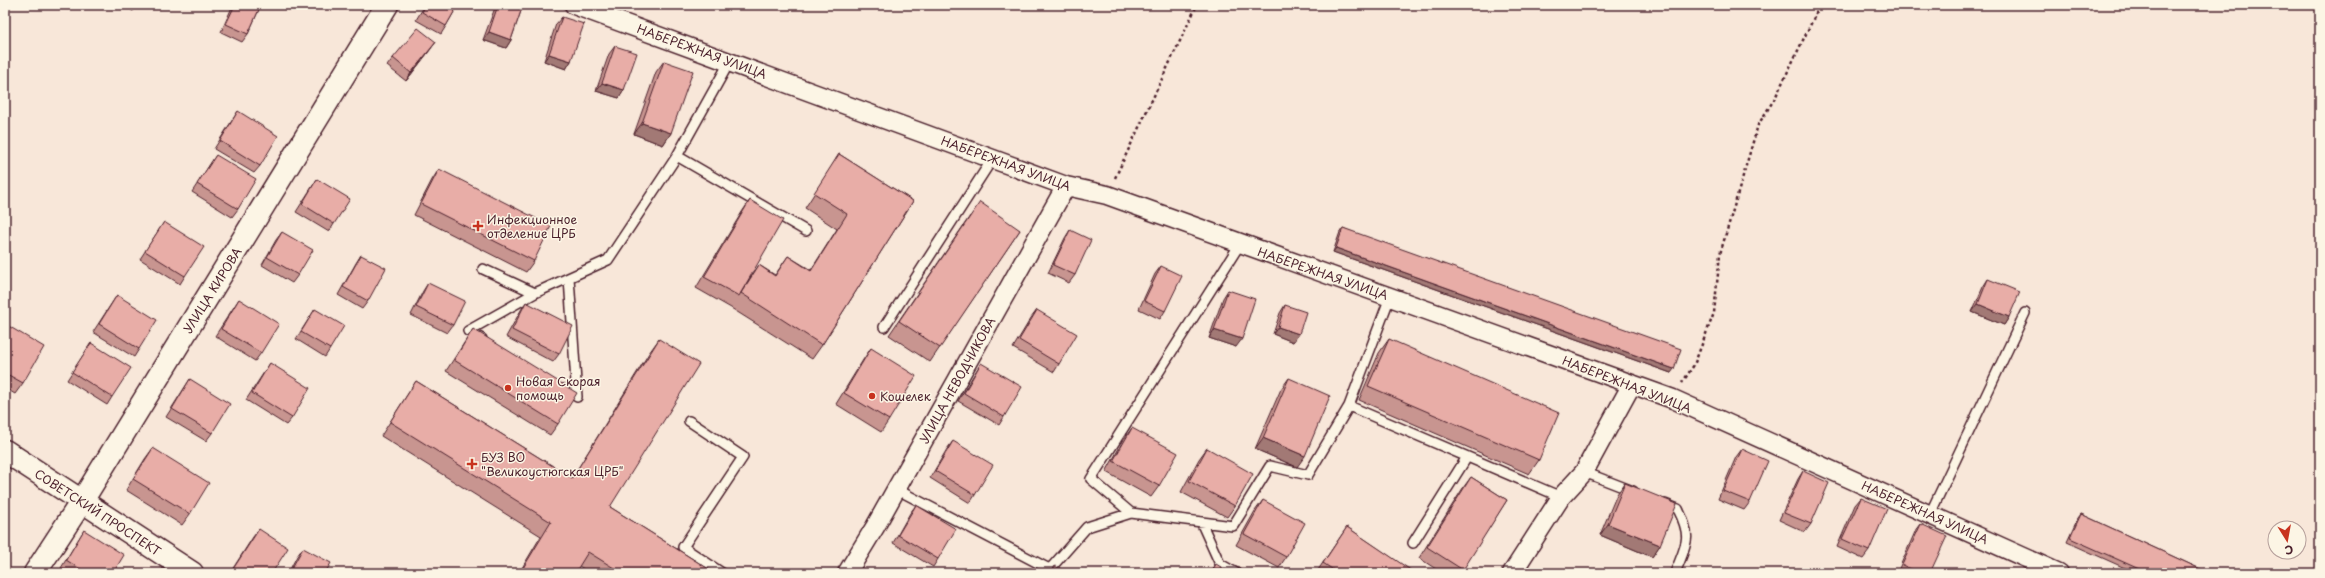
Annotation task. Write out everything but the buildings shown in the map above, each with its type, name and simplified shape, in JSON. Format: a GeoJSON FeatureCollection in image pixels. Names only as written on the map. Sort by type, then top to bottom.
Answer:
{"type":"FeatureCollection","features":[{"type":"Feature","properties":{"kind":"street","name":"УЛИЦА КИРОВА"},"geometry":{"type":"LineString","coordinates":[[35,573],[82,501],[387,5]]}},
{"type":"Feature","properties":{"kind":"street","name":"НАБЕРЕЖНАЯ УЛИЦА"},"geometry":{"type":"LineString","coordinates":[[574,5],[730,61],[1066,186],[1107,195],[1673,399],[2059,573]]}},
{"type":"Feature","properties":{"kind":"street","name":"УЛИЦА НЕВОДЧИКОВА"},"geometry":{"type":"LineString","coordinates":[[847,573],[896,489],[1066,186]]}},
{"type":"Feature","properties":{"kind":"street"},"geometry":{"type":"LineString","coordinates":[[1512,573],[1561,497],[1584,472],[1632,384]]}},
{"type":"Feature","properties":{"kind":"street","name":"СОВЕТСКИЙ ПРОСПЕКТ"},"geometry":{"type":"LineString","coordinates":[[5,451],[192,573]]}},
{"type":"Feature","properties":{"kind":"lane"},"geometry":{"type":"LineString","coordinates":[[489,343],[468,331],[535,293],[608,260],[677,156],[730,61]]}},
{"type":"Feature","properties":{"kind":"lane"},"geometry":{"type":"LineString","coordinates":[[677,156],[806,231]]}},
{"type":"Feature","properties":{"kind":"lane"},"geometry":{"type":"LineString","coordinates":[[884,327],[993,158]]}},
{"type":"Feature","properties":{"kind":"lane"},"geometry":{"type":"LineString","coordinates":[[1130,513],[1091,479],[1240,244]]}},
{"type":"Feature","properties":{"kind":"lane"},"geometry":{"type":"LineString","coordinates":[[483,269],[535,293]]}},
{"type":"Feature","properties":{"kind":"lane"},"geometry":{"type":"LineString","coordinates":[[556,385],[577,397],[569,278]]}},
{"type":"Feature","properties":{"kind":"lane"},"geometry":{"type":"LineString","coordinates":[[896,489],[1053,571],[1087,527],[1130,513],[1233,526],[1270,466],[1308,474],[1349,406],[1390,297]]}},
{"type":"Feature","properties":{"kind":"lane"},"geometry":{"type":"LineString","coordinates":[[1930,514],[2025,313]]}},
{"type":"Feature","properties":{"kind":"lane"},"geometry":{"type":"LineString","coordinates":[[1349,406],[1561,497]]}},
{"type":"Feature","properties":{"kind":"lane"},"geometry":{"type":"LineString","coordinates":[[689,422],[743,457],[683,547],[722,573]]}},
{"type":"Feature","properties":{"kind":"lane"},"geometry":{"type":"LineString","coordinates":[[1413,543],[1467,457]]}},
{"type":"Feature","properties":{"kind":"lane"},"geometry":{"type":"LineString","coordinates":[[1584,472],[1642,494]]}},
{"type":"Feature","properties":{"kind":"lane"},"geometry":{"type":"LineString","coordinates":[[1656,500],[1678,509],[1687,527],[1686,542],[1675,573]]}},
{"type":"Feature","properties":{"kind":"lane"},"geometry":{"type":"LineString","coordinates":[[1201,522],[1220,564],[1236,573]]}},
{"type":"Feature","properties":{"kind":"path"},"geometry":{"type":"LineString","coordinates":[[1107,195],[1197,5]]}},
{"type":"Feature","properties":{"kind":"path"},"geometry":{"type":"LineString","coordinates":[[1673,399],[1694,365],[1714,313],[1720,254],[1758,125],[1775,98],[1820,5]]}},
{"type":"Feature","properties":{"kind":"place","name":"Инфекционное отделение ЦРБ"},"geometry":{"type":"Point","coordinates":[478,226]}},
{"type":"Feature","properties":{"kind":"place","name":"Новая Скорая помощь"},"geometry":{"type":"Point","coordinates":[508,388]}},
{"type":"Feature","properties":{"kind":"place","name":"Кошелек"},"geometry":{"type":"Point","coordinates":[872,396]}},
{"type":"Feature","properties":{"kind":"place","name":"БУЗ ВО \"Великоустюгская ЦРБ\""},"geometry":{"type":"Point","coordinates":[472,464]}}]}
